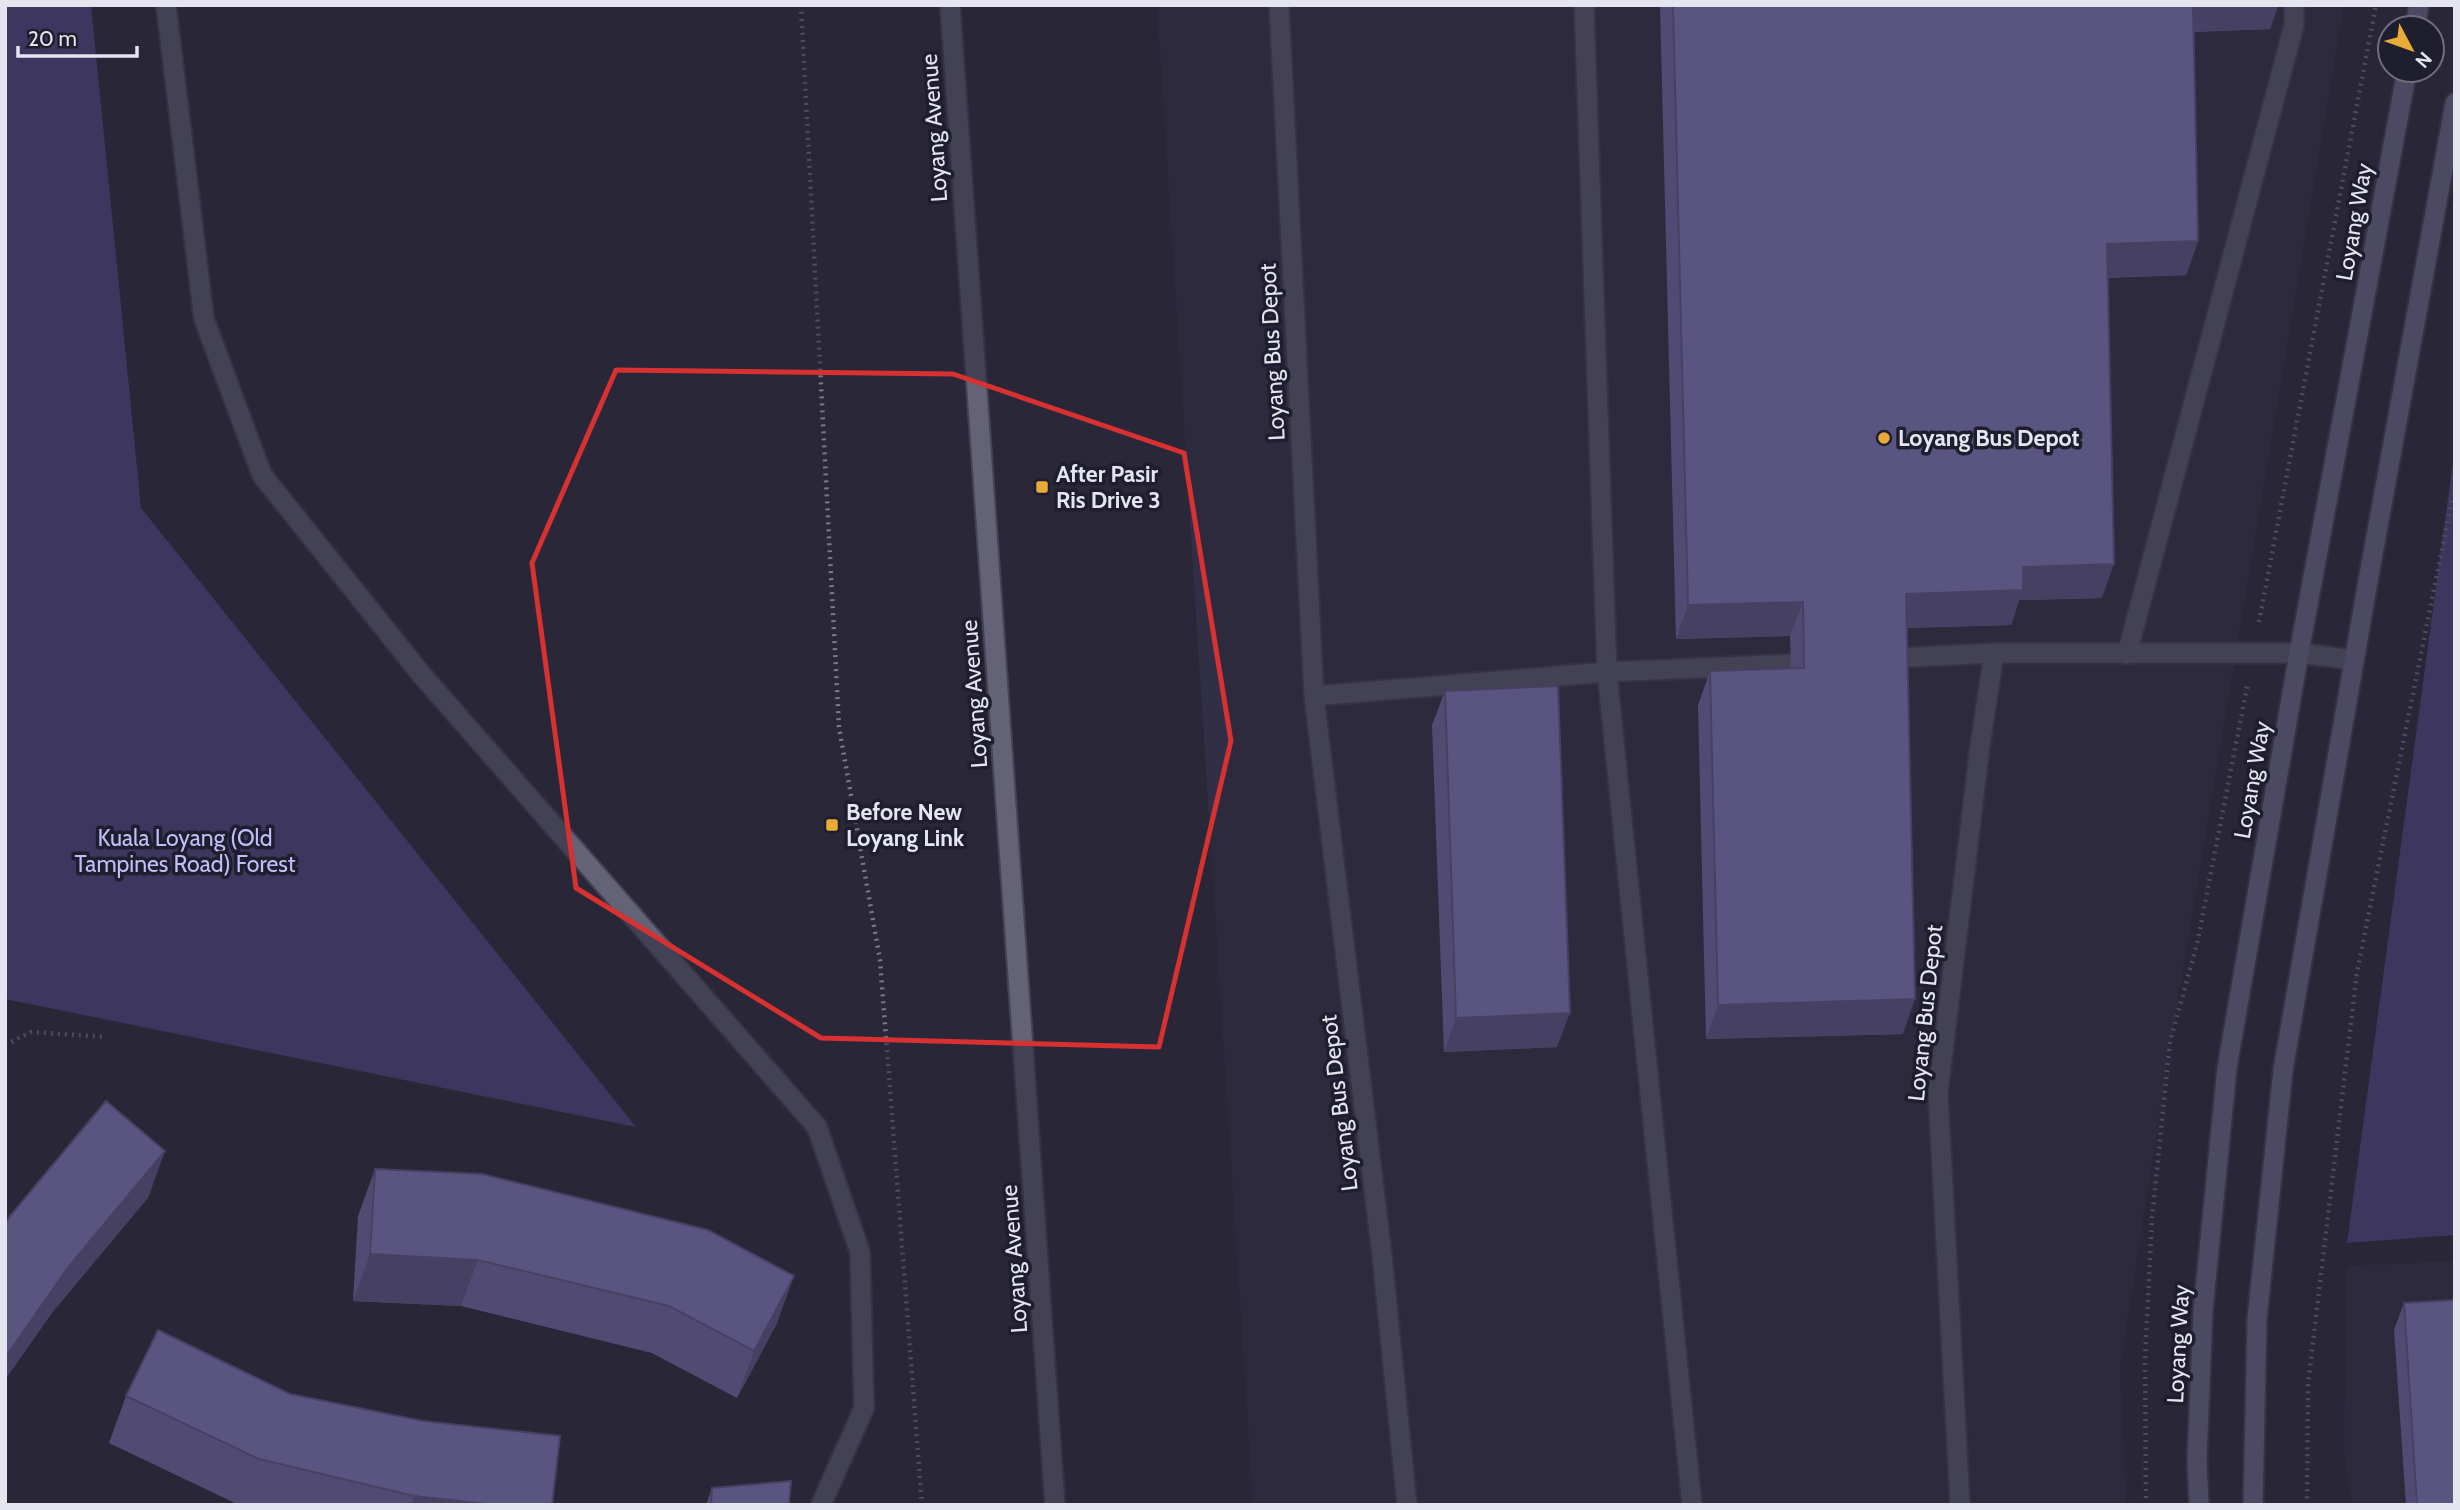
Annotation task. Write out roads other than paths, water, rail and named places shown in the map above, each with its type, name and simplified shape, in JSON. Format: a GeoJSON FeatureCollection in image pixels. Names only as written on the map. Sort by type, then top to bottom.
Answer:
{"type":"FeatureCollection","features":[{"type":"Feature","properties":{"kind":"main road","name":"Loyang Way"},"geometry":{"type":"LineString","coordinates":[[2199,1505],[2197,1460],[2203,1311],[2227,1068],[2299,653],[2404,84]]}},
{"type":"Feature","properties":{"kind":"main road"},"geometry":{"type":"LineString","coordinates":[[2253,1505],[2257,1320],[2283,1070],[2455,103]]}},
{"type":"Feature","properties":{"kind":"street"},"geometry":{"type":"LineString","coordinates":[[166,5],[204,318],[262,475],[421,674],[817,1127],[860,1252],[864,1408],[821,1505]]}},
{"type":"Feature","properties":{"kind":"street","name":"Loyang Avenue"},"geometry":{"type":"LineString","coordinates":[[950,5],[1055,1505]]}},
{"type":"Feature","properties":{"kind":"street","name":"Loyang Bus Depot"},"geometry":{"type":"LineString","coordinates":[[1279,5],[1314,696],[1382,1255],[1407,1505]]}},
{"type":"Feature","properties":{"kind":"street"},"geometry":{"type":"LineString","coordinates":[[1584,5],[1607,672],[1692,1505]]}},
{"type":"Feature","properties":{"kind":"street"},"geometry":{"type":"LineString","coordinates":[[2127,654],[2294,24],[2294,5]]}},
{"type":"Feature","properties":{"kind":"street"},"geometry":{"type":"LineString","coordinates":[[1894,658],[1994,653],[2299,653],[2354,660]]}},
{"type":"Feature","properties":{"kind":"street","name":"Loyang Bus Depot"},"geometry":{"type":"LineString","coordinates":[[1960,1505],[1938,1093],[1980,746],[1994,653]]}},
{"type":"Feature","properties":{"kind":"street"},"geometry":{"type":"LineString","coordinates":[[1314,696],[1607,672],[1791,664]]}},
{"type":"Feature","properties":{"kind":"place","name":"Loyang Bus Depot"},"geometry":{"type":"Point","coordinates":[1884,438]}},
{"type":"Feature","properties":{"kind":"place","name":"After Pasir Ris Drive 3"},"geometry":{"type":"Point","coordinates":[1042,487]}},
{"type":"Feature","properties":{"kind":"place","name":"Before New Loyang Link"},"geometry":{"type":"Point","coordinates":[832,825]}},
{"type":"Feature","properties":{"kind":"park label","name":"Kuala Loyang (Old Tampines Road) Forest"},"geometry":{"type":"Point","coordinates":[185,851]}}]}
